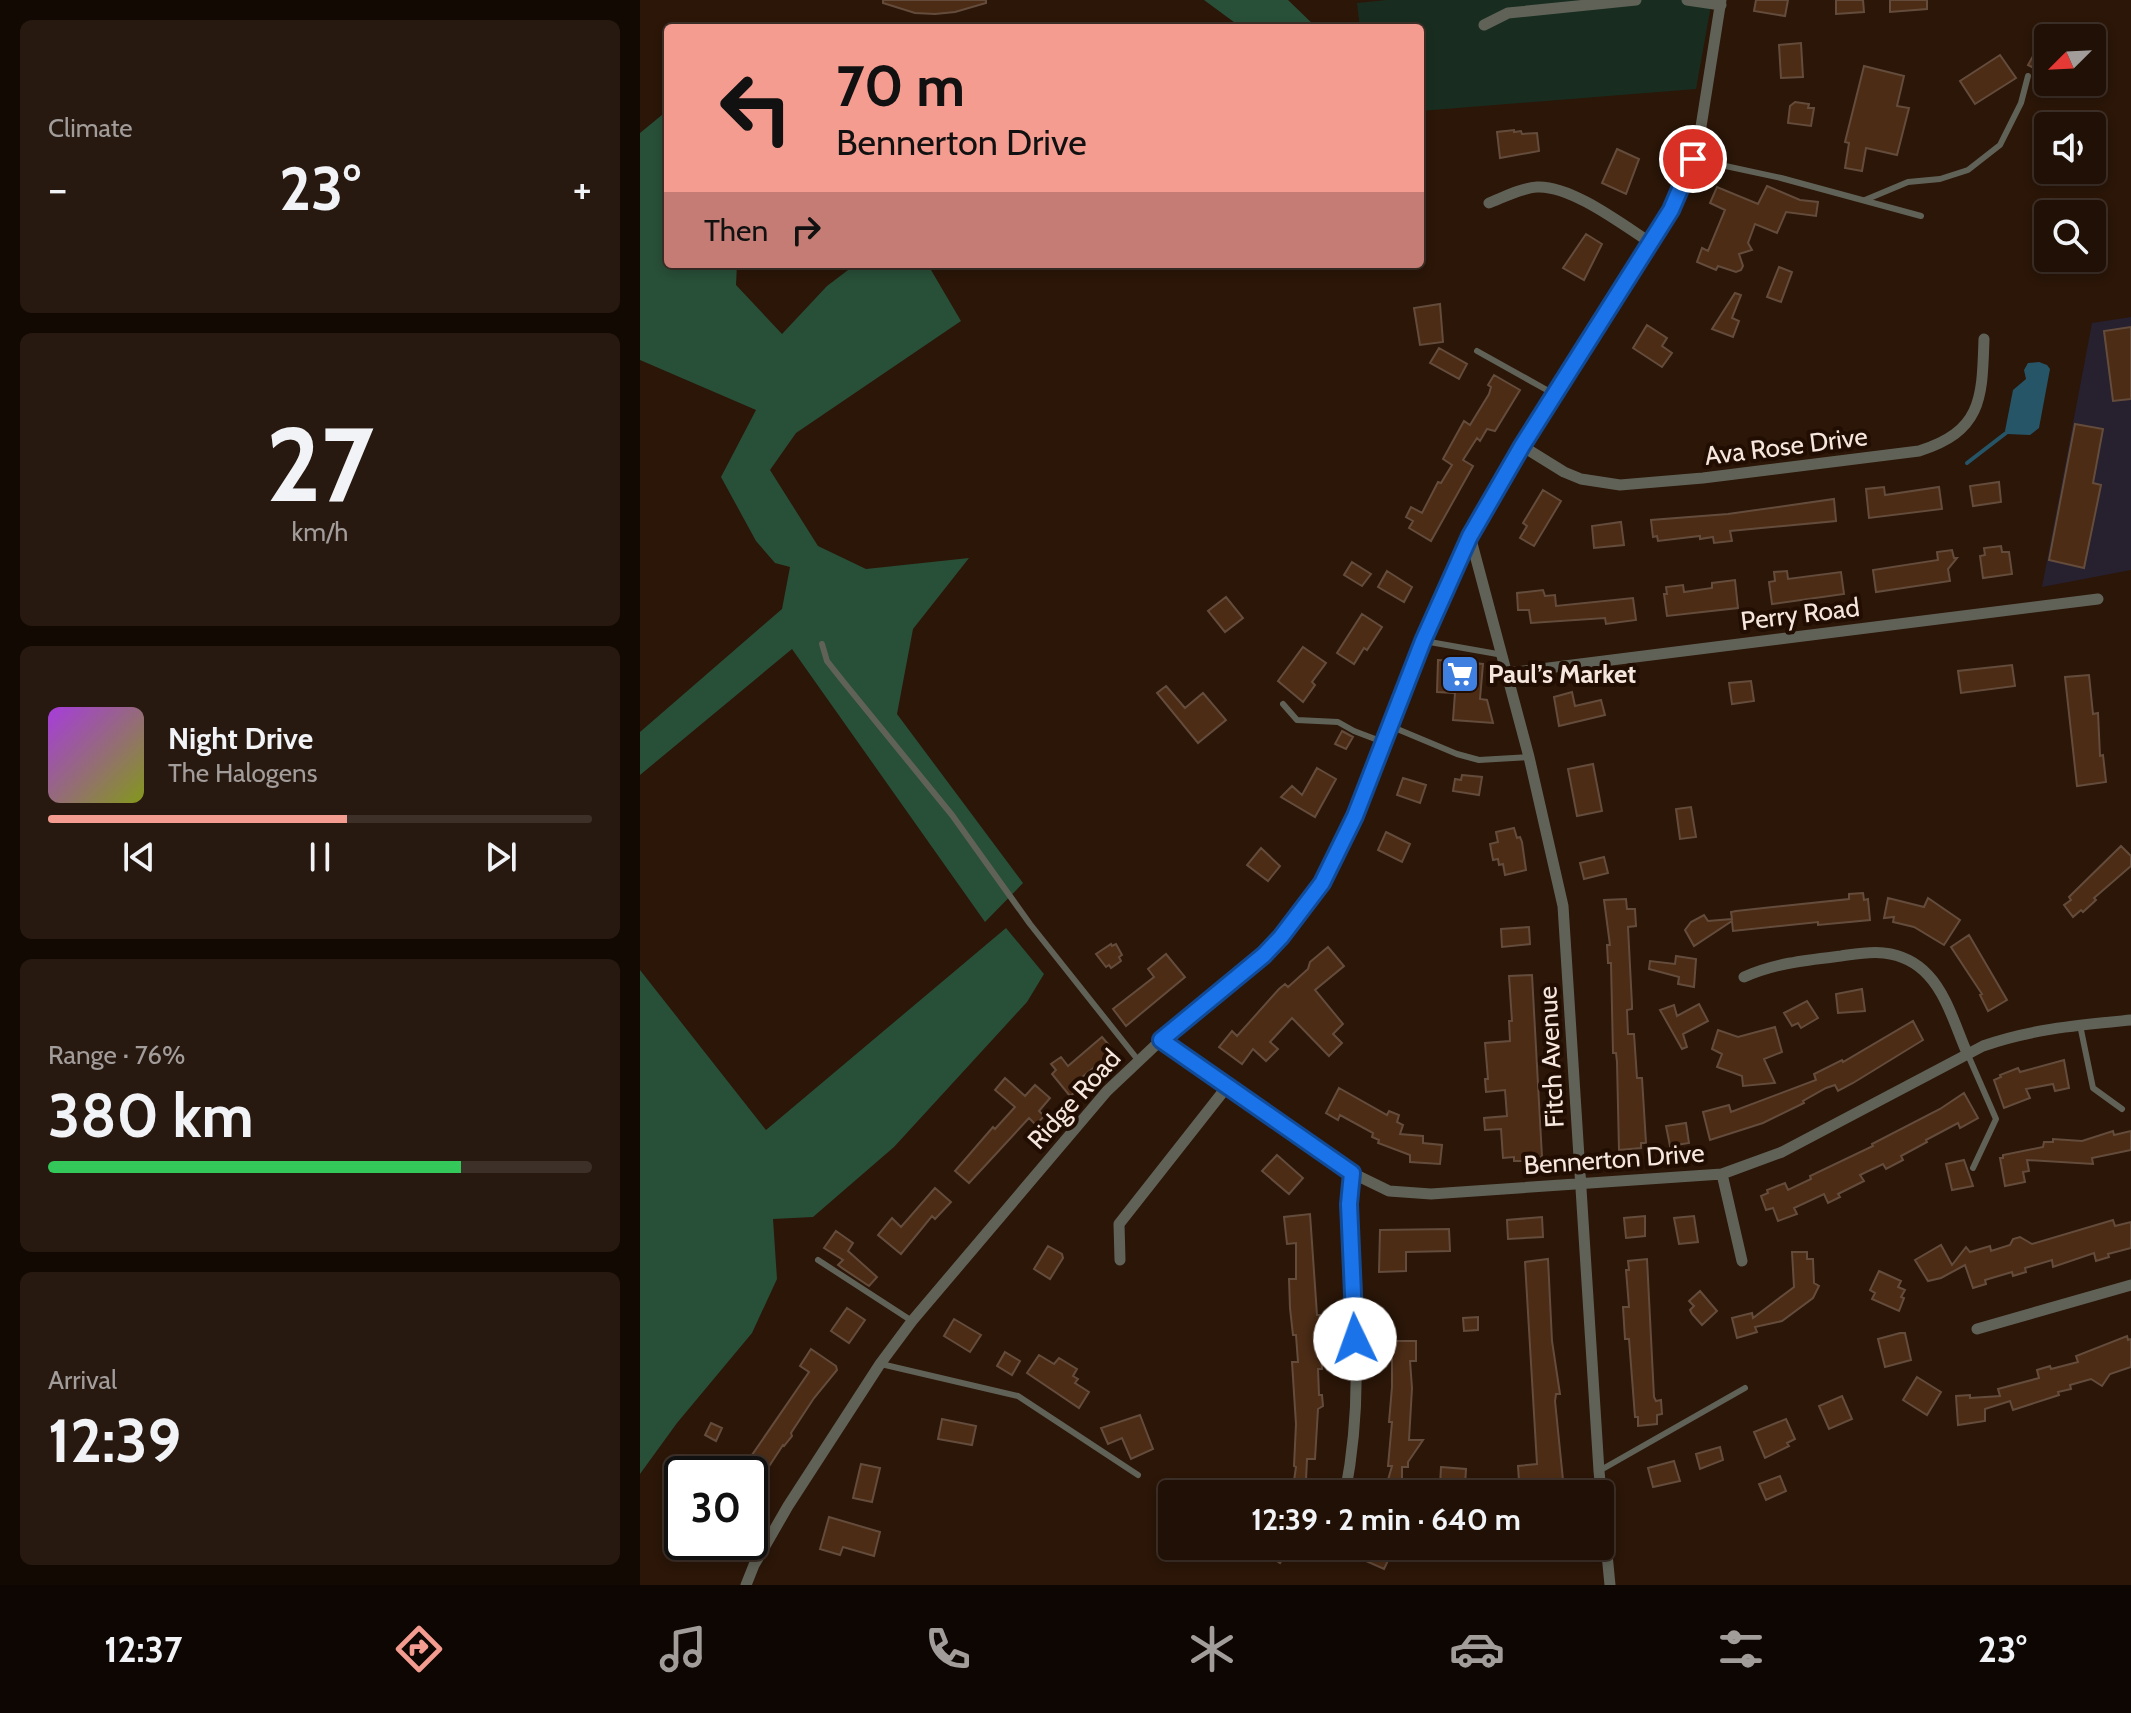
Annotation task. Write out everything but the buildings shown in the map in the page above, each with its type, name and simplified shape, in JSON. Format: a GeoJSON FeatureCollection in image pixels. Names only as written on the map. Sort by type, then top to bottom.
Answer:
{"type":"FeatureCollection","features":[{"type":"Feature","properties":{"kind":"street"},"geometry":{"type":"LineString","coordinates":[[1484,25],[1508,13],[1636,0]]}},
{"type":"Feature","properties":{"kind":"street"},"geometry":{"type":"LineString","coordinates":[[1687,0],[1721,2]]}},
{"type":"Feature","properties":{"kind":"street","name":"Ridge Road"},"geometry":{"type":"LineString","coordinates":[[746,1585],[788,1506],[880,1364],[912,1321],[1078,1123],[1138,1060],[1264,955],[1305,908],[1340,849],[1423,641],[1470,536],[1554,394],[1671,210],[1693,159],[1704,111],[1721,2]]}},
{"type":"Feature","properties":{"kind":"street"},"geometry":{"type":"LineString","coordinates":[[1489,203],[1538,187],[1557,189],[1581,200],[1651,243]]}},
{"type":"Feature","properties":{"kind":"street","name":"Ava Rose Drive"},"geometry":{"type":"LineString","coordinates":[[1522,446],[1581,479],[1620,485],[1703,478],[1919,451],[1934,447],[1965,428],[1977,410],[1982,393],[1984,339]]}},
{"type":"Feature","properties":{"kind":"street","name":"Fitch Avenue"},"geometry":{"type":"LineString","coordinates":[[1470,536],[1508,673],[1563,906],[1609,1585]]}},
{"type":"Feature","properties":{"kind":"street","name":"Perry Road"},"geometry":{"type":"LineString","coordinates":[[1508,673],[2098,599]]}},
{"type":"Feature","properties":{"kind":"street"},"geometry":{"type":"LineString","coordinates":[[1744,977],[1791,961],[1869,953],[1895,955],[1910,961],[1929,976],[1967,1053]]}},
{"type":"Feature","properties":{"kind":"street","name":"Bennerton Drive"},"geometry":{"type":"LineString","coordinates":[[1161,1040],[1352,1173],[1375,1186],[1405,1193],[1431,1194],[1722,1174],[1782,1152],[1967,1053],[2003,1039],[2079,1023],[2131,1020]]}},
{"type":"Feature","properties":{"kind":"street"},"geometry":{"type":"LineString","coordinates":[[1120,1260],[1119,1224],[1226,1088]]}},
{"type":"Feature","properties":{"kind":"street"},"geometry":{"type":"LineString","coordinates":[[1348,1480],[1356,1367],[1349,1204],[1352,1173]]}},
{"type":"Feature","properties":{"kind":"street"},"geometry":{"type":"LineString","coordinates":[[1722,1174],[1742,1261]]}},
{"type":"Feature","properties":{"kind":"street"},"geometry":{"type":"LineString","coordinates":[[1977,1329],[2131,1285]]}},
{"type":"Feature","properties":{"kind":"lane"},"geometry":{"type":"LineString","coordinates":[[1865,200],[1908,182],[1940,179],[1968,170],[2000,145],[2021,103],[2028,76]]}},
{"type":"Feature","properties":{"kind":"lane"},"geometry":{"type":"LineString","coordinates":[[1693,159],[1781,178],[1921,216]]}},
{"type":"Feature","properties":{"kind":"lane"},"geometry":{"type":"LineString","coordinates":[[1477,351],[1554,394]]}},
{"type":"Feature","properties":{"kind":"lane"},"geometry":{"type":"LineString","coordinates":[[1423,641],[1503,655]]}},
{"type":"Feature","properties":{"kind":"lane"},"geometry":{"type":"LineString","coordinates":[[822,644],[827,661],[952,815],[1030,924],[1138,1060]]}},
{"type":"Feature","properties":{"kind":"lane"},"geometry":{"type":"LineString","coordinates":[[1283,704],[1297,720],[1338,722],[1383,742]]}},
{"type":"Feature","properties":{"kind":"lane"},"geometry":{"type":"LineString","coordinates":[[1390,726],[1479,760],[1529,757]]}},
{"type":"Feature","properties":{"kind":"lane"},"geometry":{"type":"LineString","coordinates":[[2079,1023],[2093,1088],[2122,1109]]}},
{"type":"Feature","properties":{"kind":"lane"},"geometry":{"type":"LineString","coordinates":[[1967,1053],[1996,1119],[1973,1168]]}},
{"type":"Feature","properties":{"kind":"lane"},"geometry":{"type":"LineString","coordinates":[[818,1260],[912,1321]]}},
{"type":"Feature","properties":{"kind":"lane"},"geometry":{"type":"LineString","coordinates":[[880,1364],[1018,1396],[1138,1475]]}},
{"type":"Feature","properties":{"kind":"lane"},"geometry":{"type":"LineString","coordinates":[[1599,1471],[1745,1388]]}},
{"type":"Feature","properties":{"kind":"shaded area"},"geometry":{"type":"Polygon","coordinates":[[[2131,317],[2131,570],[2042,587],[2092,323],[2131,317]]]}},
{"type":"Feature","properties":{"kind":"green space"},"geometry":{"type":"Polygon","coordinates":[[[1204,0],[1288,0],[1313,24],[1237,24],[1204,0]]]}},
{"type":"Feature","properties":{"kind":"green space"},"geometry":{"type":"Polygon","coordinates":[[[1386,0],[1712,0],[1696,89],[1424,111],[1424,24],[1360,24],[1357,3],[1386,0]]]}},
{"type":"Feature","properties":{"kind":"green space"},"geometry":{"type":"Polygon","coordinates":[[[664,113],[664,268],[737,268],[736,285],[782,334],[827,286],[851,268],[927,268],[961,321],[796,433],[770,470],[818,546],[866,569],[969,558],[913,629],[897,714],[1023,883],[985,922],[792,649],[640,775],[640,732],[782,609],[790,567],[775,563],[756,541],[721,477],[756,410],[640,360],[640,133],[664,113]]]}},
{"type":"Feature","properties":{"kind":"green space"},"geometry":{"type":"Polygon","coordinates":[[[1006,928],[1044,974],[1027,1002],[894,1147],[813,1217],[773,1219],[777,1279],[752,1333],[677,1423],[640,1474],[640,970],[766,1130],[1006,928]]]}},
{"type":"Feature","properties":{"kind":"water"},"geometry":{"type":"Polygon","coordinates":[[[2039,362],[2050,369],[2039,428],[2030,435],[2007,434],[2013,390],[2026,379],[2024,370],[2028,363],[2039,362]]]}},
{"type":"Feature","properties":{"kind":"waterway"},"geometry":{"type":"LineString","coordinates":[[1967,463],[2006,433]]}},
{"type":"Feature","properties":{"kind":"place","name":"Paul’s Market"},"geometry":{"type":"Point","coordinates":[1460,674]}},
{"type":"Feature","properties":{"kind":"route"},"geometry":{"type":"LineString","coordinates":[[1355,1339],[1349,1204],[1352,1173],[1321,1155],[1161,1040],[1264,955],[1305,908],[1322,883],[1355,816],[1423,641],[1470,536],[1522,446],[1671,210],[1693,159]]}}]}
